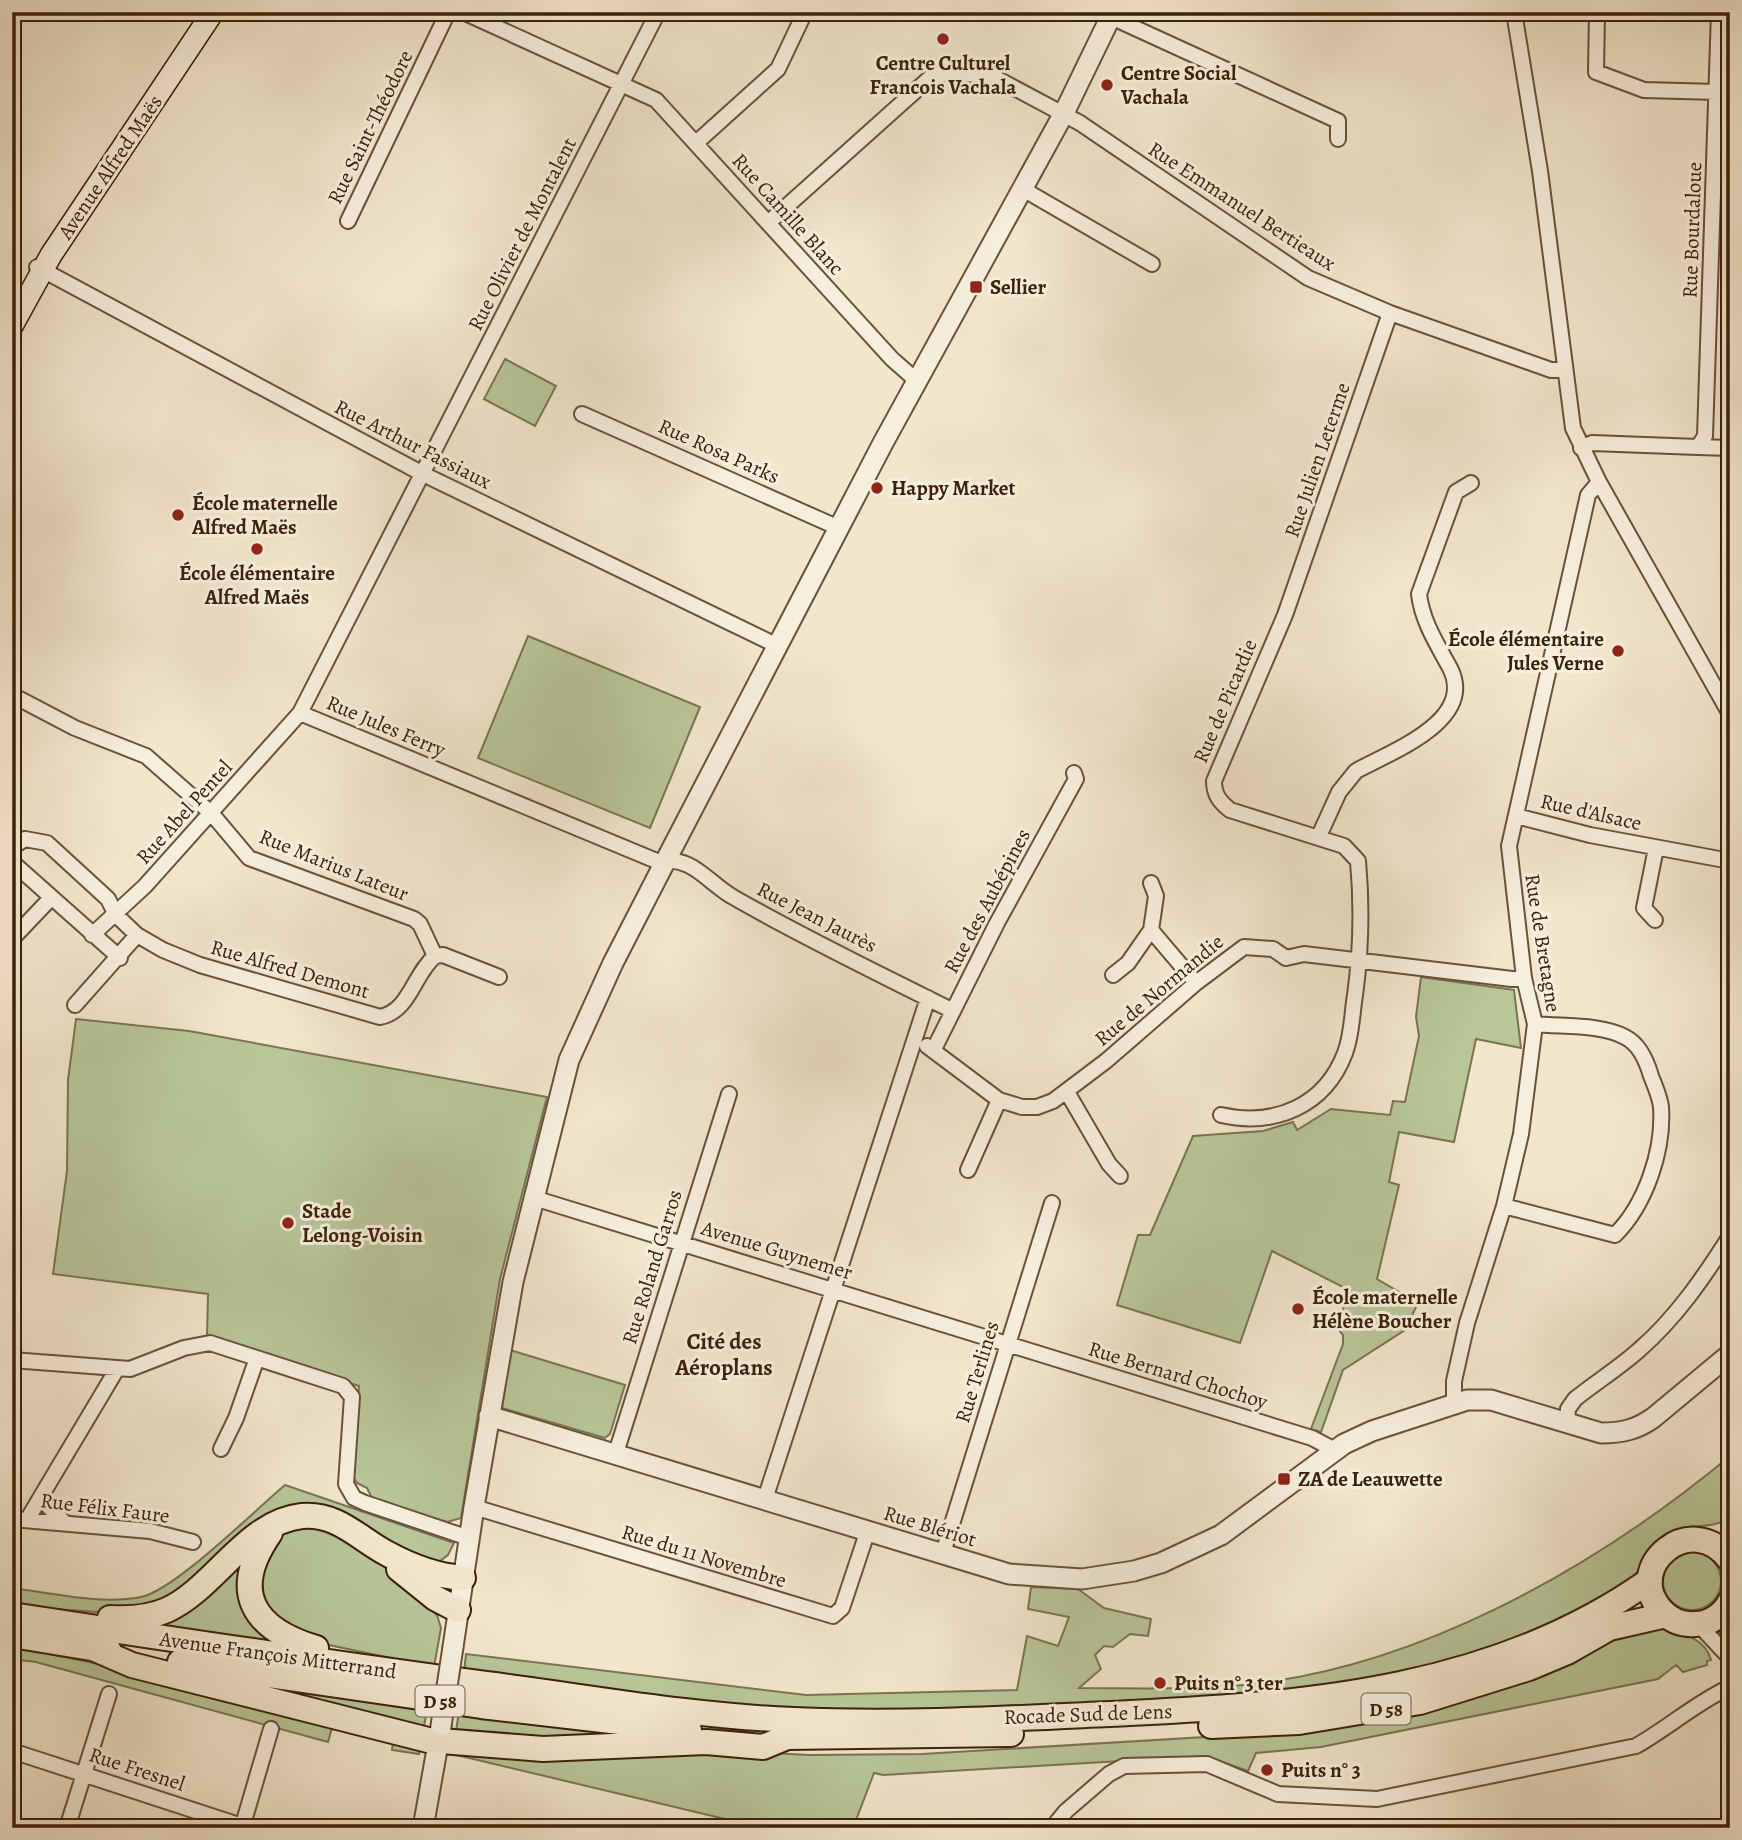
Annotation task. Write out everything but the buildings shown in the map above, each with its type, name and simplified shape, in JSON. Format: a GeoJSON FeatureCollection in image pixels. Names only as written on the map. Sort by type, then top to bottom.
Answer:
{"type":"FeatureCollection","features":[{"type":"Feature","properties":{"kind":"highway"},"geometry":{"type":"LineString","coordinates":[[24,1617],[134,1619],[166,1610],[204,1586],[254,1539],[275,1526],[302,1516],[326,1518],[359,1533],[388,1554],[425,1572],[463,1578]]}},
{"type":"Feature","properties":{"kind":"highway"},"geometry":{"type":"LineString","coordinates":[[275,1526],[261,1546],[251,1581],[251,1594],[259,1614],[284,1637],[365,1667]]}},
{"type":"Feature","properties":{"kind":"highway"},"geometry":{"type":"LineString","coordinates":[[1728,1605],[1708,1622],[1698,1625],[1675,1621],[1666,1615],[1652,1593],[1650,1580],[1653,1565],[1662,1552],[1675,1542],[1718,1537],[1719,1548],[1730,1560]]}},
{"type":"Feature","properties":{"kind":"highway"},"geometry":{"type":"LineString","coordinates":[[388,1554],[398,1568],[435,1598],[458,1610]]}},
{"type":"Feature","properties":{"kind":"highway","name":"Rocade Sud de Lens"},"geometry":{"type":"LineString","coordinates":[[791,1729],[900,1720],[1229,1708],[1367,1692],[1483,1663],[1553,1637],[1605,1612],[1650,1580]]}},
{"type":"Feature","properties":{"kind":"highway","name":"Rocade Sud de Lens"},"geometry":{"type":"LineString","coordinates":[[791,1729],[919,1737],[1299,1722],[1354,1715],[1420,1702],[1483,1684],[1567,1652],[1609,1628],[1666,1615]]}},
{"type":"Feature","properties":{"kind":"highway","name":"Avenue François Mitterrand"},"geometry":{"type":"LineString","coordinates":[[24,1617],[791,1729]]}},
{"type":"Feature","properties":{"kind":"highway","name":"Avenue François Mitterrand"},"geometry":{"type":"LineString","coordinates":[[12,1635],[481,1706],[791,1729]]}},
{"type":"Feature","properties":{"kind":"highway"},"geometry":{"type":"LineString","coordinates":[[95,1649],[132,1665],[440,1733],[543,1749],[706,1742],[763,1747],[791,1729]]}},
{"type":"Feature","properties":{"kind":"main road","name":"Avenue Alfred Maës"},"geometry":{"type":"LineString","coordinates":[[12,326],[83,185],[198,12]]}},
{"type":"Feature","properties":{"kind":"main road","name":"Avenue Alfred Maës"},"geometry":{"type":"LineString","coordinates":[[12,305],[213,12]]}},
{"type":"Feature","properties":{"kind":"street","name":"Rue Saint-Théodore"},"geometry":{"type":"LineString","coordinates":[[348,221],[448,12]]}},
{"type":"Feature","properties":{"kind":"street","name":"Rue Camille Blanc"},"geometry":{"type":"LineString","coordinates":[[463,12],[656,100],[907,375],[917,381]]}},
{"type":"Feature","properties":{"kind":"street","name":"Rue Olivier de Montalent"},"geometry":{"type":"LineString","coordinates":[[423,474],[659,12]]}},
{"type":"Feature","properties":{"kind":"street"},"geometry":{"type":"LineString","coordinates":[[696,143],[778,69],[806,12]]}},
{"type":"Feature","properties":{"kind":"street"},"geometry":{"type":"LineString","coordinates":[[1514,12],[1540,171],[1570,416],[1581,448],[1598,482],[1730,714]]}},
{"type":"Feature","properties":{"kind":"street"},"geometry":{"type":"LineString","coordinates":[[1597,12],[1596,72],[1644,90],[1717,92]]}},
{"type":"Feature","properties":{"kind":"street","name":"Rue Bourdaloue"},"geometry":{"type":"LineString","coordinates":[[1698,447],[1705,436],[1719,12]]}},
{"type":"Feature","properties":{"kind":"street"},"geometry":{"type":"LineString","coordinates":[[424,1828],[474,1507],[513,1282],[569,1060],[607,975],[666,860],[917,381],[1063,113],[1112,15],[1338,121],[1338,139]]}},
{"type":"Feature","properties":{"kind":"street","name":"Rue Emmanuel Bertieaux"},"geometry":{"type":"LineString","coordinates":[[768,223],[932,76],[950,73],[992,76],[1063,113],[1308,278],[1390,313],[1551,370],[1564,370]]}},
{"type":"Feature","properties":{"kind":"street"},"geometry":{"type":"LineString","coordinates":[[1021,188],[1152,264]]}},
{"type":"Feature","properties":{"kind":"street","name":"Rue Arthur Fassiaux"},"geometry":{"type":"LineString","coordinates":[[39,269],[423,474],[778,646]]}},
{"type":"Feature","properties":{"kind":"street","name":"Rue Julien Leterme"},"geometry":{"type":"LineString","coordinates":[[1283,621],[1390,313]]}},
{"type":"Feature","properties":{"kind":"street","name":"Rue Rosa Parks"},"geometry":{"type":"LineString","coordinates":[[582,414],[839,528]]}},
{"type":"Feature","properties":{"kind":"street"},"geometry":{"type":"LineString","coordinates":[[1581,448],[1592,443],[1730,448]]}},
{"type":"Feature","properties":{"kind":"street","name":"Rue Jules Ferry"},"geometry":{"type":"LineString","coordinates":[[423,474],[300,713],[659,862],[666,860]]}},
{"type":"Feature","properties":{"kind":"street","name":"Rue de Bretagne"},"geometry":{"type":"LineString","coordinates":[[1454,1404],[1454,1381],[1467,1323],[1504,1206],[1521,1134],[1535,1024],[1524,978],[1509,866],[1509,846],[1588,495],[1598,482]]}},
{"type":"Feature","properties":{"kind":"street"},"geometry":{"type":"LineString","coordinates":[[1319,836],[1347,780],[1356,771],[1431,730],[1450,708],[1455,690],[1453,674],[1421,612],[1419,594],[1456,492],[1471,484]]}},
{"type":"Feature","properties":{"kind":"street","name":"Rue de Picardie"},"geometry":{"type":"LineString","coordinates":[[1221,1115],[1260,1120],[1298,1108],[1318,1096],[1335,1074],[1347,1050],[1359,960],[1358,861],[1343,846],[1319,836],[1230,810],[1220,802],[1214,790],[1214,781],[1228,746],[1283,621]]}},
{"type":"Feature","properties":{"kind":"street","name":"Rue Marius Lateur"},"geometry":{"type":"LineString","coordinates":[[12,695],[75,727],[146,756],[212,814],[249,858],[414,919],[420,924],[435,956]]}},
{"type":"Feature","properties":{"kind":"street","name":"Rue Abel Pentel"},"geometry":{"type":"LineString","coordinates":[[92,934],[116,915],[212,814],[300,713]]}},
{"type":"Feature","properties":{"kind":"street","name":"Rue des Aubépines"},"geometry":{"type":"LineString","coordinates":[[934,1049],[1076,779],[1074,773]]}},
{"type":"Feature","properties":{"kind":"street","name":"Rue d'Alsace"},"geometry":{"type":"LineString","coordinates":[[1516,816],[1656,848],[1730,861]]}},
{"type":"Feature","properties":{"kind":"street","name":"Rue Alfred Demont"},"geometry":{"type":"LineString","coordinates":[[12,847],[25,839],[47,843],[108,899],[116,915],[138,935],[163,950],[200,965],[380,1017],[394,1014],[399,1009],[425,965],[435,956]]}},
{"type":"Feature","properties":{"kind":"street","name":"Rue d'Alsace"},"geometry":{"type":"LineString","coordinates":[[1655,920],[1644,908],[1656,848]]}},
{"type":"Feature","properties":{"kind":"street","name":"Rue Jean Jaurès"},"geometry":{"type":"LineString","coordinates":[[666,860],[676,859],[696,868],[730,896],[953,1011]]}},
{"type":"Feature","properties":{"kind":"street"},"geometry":{"type":"LineString","coordinates":[[12,862],[120,958]]}},
{"type":"Feature","properties":{"kind":"street"},"geometry":{"type":"LineString","coordinates":[[1113,975],[1128,963],[1150,930],[1156,896],[1151,883]]}},
{"type":"Feature","properties":{"kind":"street"},"geometry":{"type":"LineString","coordinates":[[12,939],[51,898]]}},
{"type":"Feature","properties":{"kind":"street"},"geometry":{"type":"LineString","coordinates":[[1150,930],[1196,982]]}},
{"type":"Feature","properties":{"kind":"street"},"geometry":{"type":"LineString","coordinates":[[75,1005],[138,935]]}},
{"type":"Feature","properties":{"kind":"street","name":"Rue de Normandie"},"geometry":{"type":"LineString","coordinates":[[999,1100],[1037,1107],[1067,1092],[1196,982],[1244,947],[1273,949],[1286,958],[1304,954],[1512,979],[1524,978]]}},
{"type":"Feature","properties":{"kind":"street"},"geometry":{"type":"LineString","coordinates":[[435,956],[443,955],[499,977]]}},
{"type":"Feature","properties":{"kind":"street"},"geometry":{"type":"LineString","coordinates":[[765,1499],[928,998]]}},
{"type":"Feature","properties":{"kind":"street"},"geometry":{"type":"LineString","coordinates":[[1504,1206],[1615,1235],[1624,1226],[1651,1174],[1660,1141],[1661,1104],[1646,1060],[1626,1037],[1610,1032],[1535,1024]]}},
{"type":"Feature","properties":{"kind":"street"},"geometry":{"type":"LineString","coordinates":[[914,1041],[934,1049],[999,1100],[968,1170]]}},
{"type":"Feature","properties":{"kind":"street"},"geometry":{"type":"LineString","coordinates":[[1067,1092],[1109,1164],[1120,1176]]}},
{"type":"Feature","properties":{"kind":"street","name":"Rue Roland Garros"},"geometry":{"type":"LineString","coordinates":[[616,1453],[729,1094]]}},
{"type":"Feature","properties":{"kind":"street","name":"Avenue Guynemer"},"geometry":{"type":"LineString","coordinates":[[534,1198],[1008,1343]]}},
{"type":"Feature","properties":{"kind":"street","name":"Rue Terlines"},"geometry":{"type":"LineString","coordinates":[[943,1553],[1052,1203]]}},
{"type":"Feature","properties":{"kind":"street"},"geometry":{"type":"LineString","coordinates":[[1567,1421],[1568,1409],[1575,1399],[1639,1350],[1666,1323],[1703,1278],[1730,1236]]}},
{"type":"Feature","properties":{"kind":"street","name":"Rue Bernard Chochoy"},"geometry":{"type":"LineString","coordinates":[[1008,1343],[1312,1438],[1335,1450]]}},
{"type":"Feature","properties":{"kind":"street"},"geometry":{"type":"LineString","coordinates":[[12,1360],[117,1369],[146,1365],[203,1344],[257,1358],[349,1390],[352,1397],[346,1484],[354,1498],[469,1538]]}},
{"type":"Feature","properties":{"kind":"street","name":"Rue Blériot"},"geometry":{"type":"LineString","coordinates":[[489,1416],[1009,1574],[1061,1580],[1134,1572],[1194,1550],[1221,1535],[1335,1450],[1373,1431],[1454,1404],[1491,1400],[1601,1433],[1619,1433],[1640,1427],[1730,1354]]}},
{"type":"Feature","properties":{"kind":"street"},"geometry":{"type":"LineString","coordinates":[[220,1449],[236,1418],[257,1358]]}},
{"type":"Feature","properties":{"kind":"street"},"geometry":{"type":"LineString","coordinates":[[96,1369],[106,1387]]}},
{"type":"Feature","properties":{"kind":"street"},"geometry":{"type":"LineString","coordinates":[[20,1519],[43,1494],[117,1369]]}},
{"type":"Feature","properties":{"kind":"street"},"geometry":{"type":"LineString","coordinates":[[43,1494],[49,1507],[65,1523]]}},
{"type":"Feature","properties":{"kind":"street","name":"Rue du 11 Novembre"},"geometry":{"type":"LineString","coordinates":[[474,1507],[833,1616],[842,1608],[867,1530]]}},
{"type":"Feature","properties":{"kind":"street","name":"Rue Félix Faure"},"geometry":{"type":"LineString","coordinates":[[20,1519],[150,1531],[193,1542]]}},
{"type":"Feature","properties":{"kind":"street"},"geometry":{"type":"LineString","coordinates":[[1728,1605],[1730,1663]]}},
{"type":"Feature","properties":{"kind":"street"},"geometry":{"type":"LineString","coordinates":[[1698,1625],[1729,1657]]}},
{"type":"Feature","properties":{"kind":"street"},"geometry":{"type":"LineString","coordinates":[[1052,1828],[1109,1774],[1124,1766],[1207,1764],[1278,1794],[1377,1799],[1636,1746],[1670,1727],[1712,1695],[1730,1687]]}},
{"type":"Feature","properties":{"kind":"street"},"geometry":{"type":"LineString","coordinates":[[67,1828],[109,1694]]}},
{"type":"Feature","properties":{"kind":"street"},"geometry":{"type":"LineString","coordinates":[[244,1827],[271,1728]]}},
{"type":"Feature","properties":{"kind":"street","name":"Rue Fresnel"},"geometry":{"type":"LineString","coordinates":[[12,1751],[244,1827]]}},
{"type":"Feature","properties":{"kind":"green space"},"geometry":{"type":"Polygon","coordinates":[[[505,359],[556,386],[535,426],[484,399],[505,359]]]}},
{"type":"Feature","properties":{"kind":"green space"},"geometry":{"type":"Polygon","coordinates":[[[528,636],[700,707],[650,828],[478,758],[528,636]]]}},
{"type":"Feature","properties":{"kind":"green space"},"geometry":{"type":"Polygon","coordinates":[[[1421,977],[1514,990],[1521,1048],[1476,1039],[1454,1142],[1399,1132],[1389,1182],[1399,1185],[1377,1279],[1418,1303],[1405,1330],[1343,1370],[1321,1432],[1311,1429],[1343,1344],[1343,1335],[1337,1328],[1349,1290],[1272,1251],[1240,1343],[1117,1305],[1138,1235],[1150,1235],[1193,1136],[1263,1131],[1293,1122],[1297,1130],[1331,1109],[1390,1115],[1393,1101],[1405,1102],[1419,1036],[1416,1017],[1421,977]]]}},
{"type":"Feature","properties":{"kind":"green space","name":"Stade Lelong-Voisin"},"geometry":{"type":"Polygon","coordinates":[[[76,1019],[189,1031],[547,1097],[500,1279],[461,1518],[447,1522],[373,1500],[367,1488],[357,1483],[352,1475],[359,1386],[207,1337],[208,1294],[53,1274],[67,1171],[68,1080],[76,1019]]]}},
{"type":"Feature","properties":{"kind":"green space"},"geometry":{"type":"Polygon","coordinates":[[[510,1350],[625,1385],[610,1434],[605,1438],[502,1408],[510,1350]]]}},
{"type":"Feature","properties":{"kind":"green space"},"geometry":{"type":"Polygon","coordinates":[[[1730,1456],[1730,1518],[1714,1524],[1667,1533],[1655,1543],[1636,1574],[1607,1596],[1563,1620],[1520,1638],[1467,1656],[1360,1681],[1195,1699],[835,1711],[673,1701],[464,1672],[466,1654],[806,1695],[1017,1690],[1027,1636],[1058,1646],[1069,1617],[1028,1609],[1031,1587],[1078,1589],[1104,1608],[1151,1619],[1148,1636],[1130,1634],[1113,1647],[1104,1646],[1095,1655],[1101,1669],[1079,1688],[1213,1687],[1300,1677],[1367,1660],[1433,1637],[1498,1608],[1560,1575],[1620,1538],[1730,1456]]]}},
{"type":"Feature","properties":{"kind":"green space"},"geometry":{"type":"Polygon","coordinates":[[[285,1485],[454,1543],[448,1555],[432,1567],[315,1506],[182,1596],[126,1614],[12,1606],[12,1588],[109,1600],[141,1597],[156,1591],[214,1548],[285,1485]]]}},
{"type":"Feature","properties":{"kind":"green space"},"geometry":{"type":"Polygon","coordinates":[[[314,1524],[370,1554],[437,1615],[441,1628],[434,1667],[324,1644],[289,1631],[262,1602],[262,1579],[274,1546],[288,1527],[314,1524]]]}},
{"type":"Feature","properties":{"kind":"green space"},"geometry":{"type":"Polygon","coordinates":[[[248,1552],[276,1646],[148,1627],[248,1552]]]}},
{"type":"Feature","properties":{"kind":"green space"},"geometry":{"type":"Polygon","coordinates":[[[1686,1552],[1698,1552],[1713,1560],[1721,1575],[1721,1587],[1713,1602],[1698,1610],[1686,1610],[1671,1602],[1663,1587],[1663,1575],[1671,1560],[1686,1552]]]}},
{"type":"Feature","properties":{"kind":"green space"},"geometry":{"type":"Polygon","coordinates":[[[1660,1627],[1698,1641],[1711,1660],[1707,1661],[1707,1665],[1683,1672],[1676,1665],[1658,1679],[1321,1747],[1256,1753],[1248,1771],[1205,1756],[883,1775],[874,1773],[853,1828],[741,1828],[742,1823],[448,1753],[712,1750],[809,1755],[922,1754],[1273,1733],[1561,1661],[1612,1641],[1660,1627]]]}},
{"type":"Feature","properties":{"kind":"green space"},"geometry":{"type":"Polygon","coordinates":[[[12,1646],[132,1671],[420,1747],[419,1754],[392,1750],[393,1742],[332,1728],[328,1742],[36,1662],[12,1659],[12,1646]]]}},
{"type":"Feature","properties":{"kind":"green space"},"geometry":{"type":"Polygon","coordinates":[[[215,1673],[428,1707],[423,1730],[215,1673]]]}},
{"type":"Feature","properties":{"kind":"green space"},"geometry":{"type":"Polygon","coordinates":[[[459,1711],[592,1731],[634,1734],[592,1740],[456,1731],[459,1711]]]}},
{"type":"Feature","properties":{"kind":"place","name":"Centre Culturel Francois Vachala"},"geometry":{"type":"Point","coordinates":[943,39]}},
{"type":"Feature","properties":{"kind":"place","name":"Centre Social Vachala"},"geometry":{"type":"Point","coordinates":[1107,85]}},
{"type":"Feature","properties":{"kind":"place","name":"Sellier"},"geometry":{"type":"Point","coordinates":[976,287]}},
{"type":"Feature","properties":{"kind":"place","name":"Happy Market"},"geometry":{"type":"Point","coordinates":[877,488]}},
{"type":"Feature","properties":{"kind":"place","name":"École maternelle Alfred Maës"},"geometry":{"type":"Point","coordinates":[178,515]}},
{"type":"Feature","properties":{"kind":"place","name":"École élémentaire Alfred Maës"},"geometry":{"type":"Point","coordinates":[257,549]}},
{"type":"Feature","properties":{"kind":"place","name":"École élémentaire Jules Verne"},"geometry":{"type":"Point","coordinates":[1618,651]}},
{"type":"Feature","properties":{"kind":"place","name":"Stade Lelong-Voisin"},"geometry":{"type":"Point","coordinates":[288,1223]}},
{"type":"Feature","properties":{"kind":"place","name":"École maternelle Hélène Boucher"},"geometry":{"type":"Point","coordinates":[1298,1309]}},
{"type":"Feature","properties":{"kind":"place","name":"ZA de Leauwette"},"geometry":{"type":"Point","coordinates":[1284,1479]}},
{"type":"Feature","properties":{"kind":"place","name":"Puits n° 3 ter"},"geometry":{"type":"Point","coordinates":[1160,1683]}},
{"type":"Feature","properties":{"kind":"place","name":"Puits n° 3"},"geometry":{"type":"Point","coordinates":[1267,1770]}},
{"type":"Feature","properties":{"kind":"district","name":"Cité des Aéroplans"},"geometry":{"type":"Point","coordinates":[724,1354]}}]}
